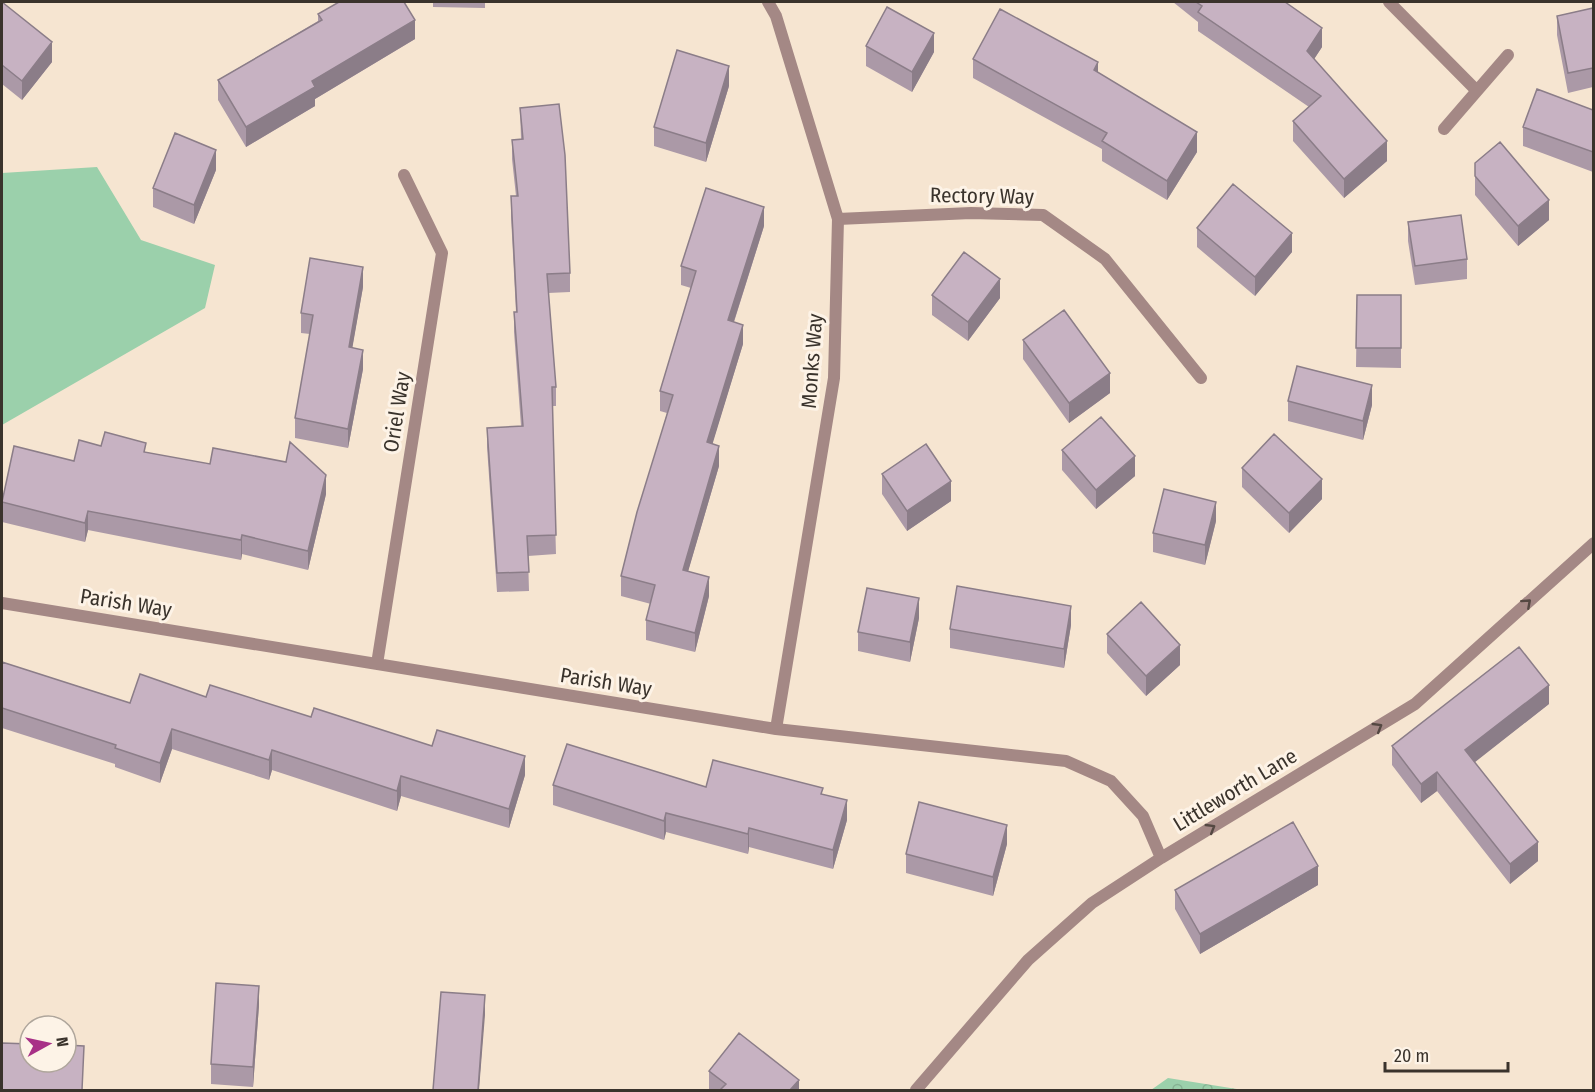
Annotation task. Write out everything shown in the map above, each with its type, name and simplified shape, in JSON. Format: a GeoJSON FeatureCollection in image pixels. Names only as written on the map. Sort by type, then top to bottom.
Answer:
{"type":"FeatureCollection","features":[{"type":"Feature","properties":{"kind":"street","name":"Monks Way"},"geometry":{"type":"LineString","coordinates":[[768,2],[776,16],[838,219],[834,378],[776,729]]}},
{"type":"Feature","properties":{"kind":"street"},"geometry":{"type":"LineString","coordinates":[[1389,2],[1477,91]]}},
{"type":"Feature","properties":{"kind":"street"},"geometry":{"type":"LineString","coordinates":[[1444,129],[1508,55]]}},
{"type":"Feature","properties":{"kind":"street","name":"Oriel Way"},"geometry":{"type":"LineString","coordinates":[[377,663],[442,253],[404,175]]}},
{"type":"Feature","properties":{"kind":"street","name":"Rectory Way"},"geometry":{"type":"LineString","coordinates":[[838,219],[971,213],[1043,215],[1105,260],[1201,378]]}},
{"type":"Feature","properties":{"kind":"street","name":"Littleworth Lane"},"geometry":{"type":"LineString","coordinates":[[916,1090],[1028,960],[1092,903],[1161,858],[1416,704],[1593,543]]}},
{"type":"Feature","properties":{"kind":"street","name":"Parish Way"},"geometry":{"type":"LineString","coordinates":[[2,603],[776,729],[1066,760],[1110,781],[1143,816],[1161,858]]}},
{"type":"Feature","properties":{"kind":"green space"},"geometry":{"type":"Polygon","coordinates":[[[97,167],[141,240],[215,265],[205,308],[2,425],[2,173],[97,167]]]}},
{"type":"Feature","properties":{"kind":"green space"},"geometry":{"type":"Polygon","coordinates":[[[1168,1078],[1243,1090],[1151,1090],[1168,1078]]]}},
{"type":"Feature","properties":{"kind":"building"},"geometry":{"type":"Polygon","coordinates":[[[2,2],[52,42],[22,81],[2,65],[2,2]]]}},
{"type":"Feature","properties":{"kind":"building"},"geometry":{"type":"Polygon","coordinates":[[[339,2],[404,2],[415,20],[312,81],[315,87],[246,127],[218,80],[322,20],[318,14],[339,2]]]}},
{"type":"Feature","properties":{"kind":"building"},"geometry":{"type":"Polygon","coordinates":[[[1196,2],[1285,2],[1322,28],[1307,51],[1387,141],[1344,179],[1293,121],[1321,96],[1198,12],[1202,6],[1196,2]]]}},
{"type":"Feature","properties":{"kind":"building"},"geometry":{"type":"Polygon","coordinates":[[[887,7],[934,33],[912,72],[866,46],[887,7]]]}},
{"type":"Feature","properties":{"kind":"building"},"geometry":{"type":"Polygon","coordinates":[[[1593,8],[1593,68],[1568,73],[1557,16],[1593,8]]]}},
{"type":"Feature","properties":{"kind":"building"},"geometry":{"type":"Polygon","coordinates":[[[1000,9],[1098,62],[1094,70],[1197,132],[1167,181],[1102,141],[1107,133],[973,59],[1000,9]]]}},
{"type":"Feature","properties":{"kind":"building"},"geometry":{"type":"Polygon","coordinates":[[[677,50],[729,66],[706,143],[654,127],[677,50]]]}},
{"type":"Feature","properties":{"kind":"building"},"geometry":{"type":"Polygon","coordinates":[[[1537,89],[1593,110],[1593,152],[1523,127],[1537,89]]]}},
{"type":"Feature","properties":{"kind":"building"},"geometry":{"type":"Polygon","coordinates":[[[559,104],[565,155],[570,273],[547,274],[556,387],[552,387],[556,535],[527,536],[529,572],[497,573],[487,428],[523,426],[514,312],[517,312],[511,196],[518,196],[512,140],[523,139],[520,108],[559,104]]]}},
{"type":"Feature","properties":{"kind":"building"},"geometry":{"type":"Polygon","coordinates":[[[175,133],[216,150],[194,205],[153,188],[175,133]]]}},
{"type":"Feature","properties":{"kind":"building"},"geometry":{"type":"Polygon","coordinates":[[[1500,142],[1549,200],[1518,226],[1475,176],[1475,163],[1500,142]]]}},
{"type":"Feature","properties":{"kind":"building"},"geometry":{"type":"Polygon","coordinates":[[[1233,184],[1292,233],[1255,277],[1197,228],[1233,184]]]}},
{"type":"Feature","properties":{"kind":"building"},"geometry":{"type":"Polygon","coordinates":[[[706,188],[764,207],[728,320],[743,325],[707,442],[719,446],[683,570],[709,577],[695,633],[646,620],[655,585],[621,576],[637,512],[673,395],[660,391],[696,271],[681,266],[706,188]]]}},
{"type":"Feature","properties":{"kind":"building"},"geometry":{"type":"Polygon","coordinates":[[[1461,215],[1467,259],[1415,266],[1408,222],[1461,215]]]}},
{"type":"Feature","properties":{"kind":"building"},"geometry":{"type":"Polygon","coordinates":[[[964,252],[1000,279],[968,322],[932,295],[964,252]]]}},
{"type":"Feature","properties":{"kind":"building"},"geometry":{"type":"Polygon","coordinates":[[[310,258],[363,267],[349,347],[363,350],[348,429],[295,418],[313,315],[301,313],[310,258]]]}},
{"type":"Feature","properties":{"kind":"building"},"geometry":{"type":"Polygon","coordinates":[[[1357,295],[1401,295],[1401,348],[1356,348],[1357,295]]]}},
{"type":"Feature","properties":{"kind":"building"},"geometry":{"type":"Polygon","coordinates":[[[1064,310],[1110,373],[1069,403],[1023,340],[1064,310]]]}},
{"type":"Feature","properties":{"kind":"building"},"geometry":{"type":"Polygon","coordinates":[[[1297,366],[1372,385],[1363,421],[1288,401],[1297,366]]]}},
{"type":"Feature","properties":{"kind":"building"},"geometry":{"type":"Polygon","coordinates":[[[1101,417],[1135,456],[1096,490],[1062,450],[1101,417]]]}},
{"type":"Feature","properties":{"kind":"building"},"geometry":{"type":"Polygon","coordinates":[[[105,432],[146,443],[144,452],[210,464],[213,448],[286,462],[290,442],[326,475],[308,551],[242,535],[241,540],[88,511],[85,523],[2,502],[14,446],[74,461],[79,440],[101,446],[105,432]]]}},
{"type":"Feature","properties":{"kind":"building"},"geometry":{"type":"Polygon","coordinates":[[[1274,434],[1322,479],[1289,513],[1242,468],[1274,434]]]}},
{"type":"Feature","properties":{"kind":"building"},"geometry":{"type":"Polygon","coordinates":[[[926,444],[951,481],[907,511],[882,474],[926,444]]]}},
{"type":"Feature","properties":{"kind":"building"},"geometry":{"type":"Polygon","coordinates":[[[1164,489],[1216,502],[1205,545],[1153,533],[1164,489]]]}},
{"type":"Feature","properties":{"kind":"building"},"geometry":{"type":"Polygon","coordinates":[[[957,586],[1071,606],[1064,649],[950,629],[957,586]]]}},
{"type":"Feature","properties":{"kind":"building"},"geometry":{"type":"Polygon","coordinates":[[[867,588],[919,598],[910,642],[858,632],[867,588]]]}},
{"type":"Feature","properties":{"kind":"building"},"geometry":{"type":"Polygon","coordinates":[[[1141,602],[1180,645],[1146,676],[1107,634],[1141,602]]]}},
{"type":"Feature","properties":{"kind":"building"},"geometry":{"type":"Polygon","coordinates":[[[1519,647],[1549,685],[1465,750],[1538,842],[1510,864],[1437,772],[1421,784],[1392,746],[1519,647]]]}},
{"type":"Feature","properties":{"kind":"building"},"geometry":{"type":"Polygon","coordinates":[[[2,662],[130,703],[140,674],[206,697],[210,685],[311,717],[314,708],[432,746],[437,730],[525,756],[509,809],[401,776],[397,791],[272,750],[269,760],[172,729],[160,763],[115,748],[116,745],[2,708],[2,662]]]}},
{"type":"Feature","properties":{"kind":"building"},"geometry":{"type":"Polygon","coordinates":[[[567,744],[706,787],[713,760],[823,788],[821,794],[847,800],[833,850],[749,828],[748,834],[666,813],[664,821],[553,785],[567,744]]]}},
{"type":"Feature","properties":{"kind":"building"},"geometry":{"type":"Polygon","coordinates":[[[919,802],[1007,825],[993,877],[906,854],[919,802]]]}},
{"type":"Feature","properties":{"kind":"building"},"geometry":{"type":"Polygon","coordinates":[[[1293,822],[1318,866],[1200,934],[1175,890],[1293,822]]]}},
{"type":"Feature","properties":{"kind":"building"},"geometry":{"type":"Polygon","coordinates":[[[216,983],[259,986],[253,1067],[211,1064],[216,983]]]}},
{"type":"Feature","properties":{"kind":"building"},"geometry":{"type":"Polygon","coordinates":[[[441,992],[485,995],[478,1090],[433,1090],[441,992]]]}},
{"type":"Feature","properties":{"kind":"building"},"geometry":{"type":"Polygon","coordinates":[[[739,1033],[799,1080],[790,1090],[720,1090],[726,1084],[709,1071],[739,1033]]]}},
{"type":"Feature","properties":{"kind":"building"},"geometry":{"type":"Polygon","coordinates":[[[2,1043],[18,1044],[18,1074],[78,1074],[78,1046],[84,1046],[82,1090],[2,1090],[2,1043]]]}}]}
